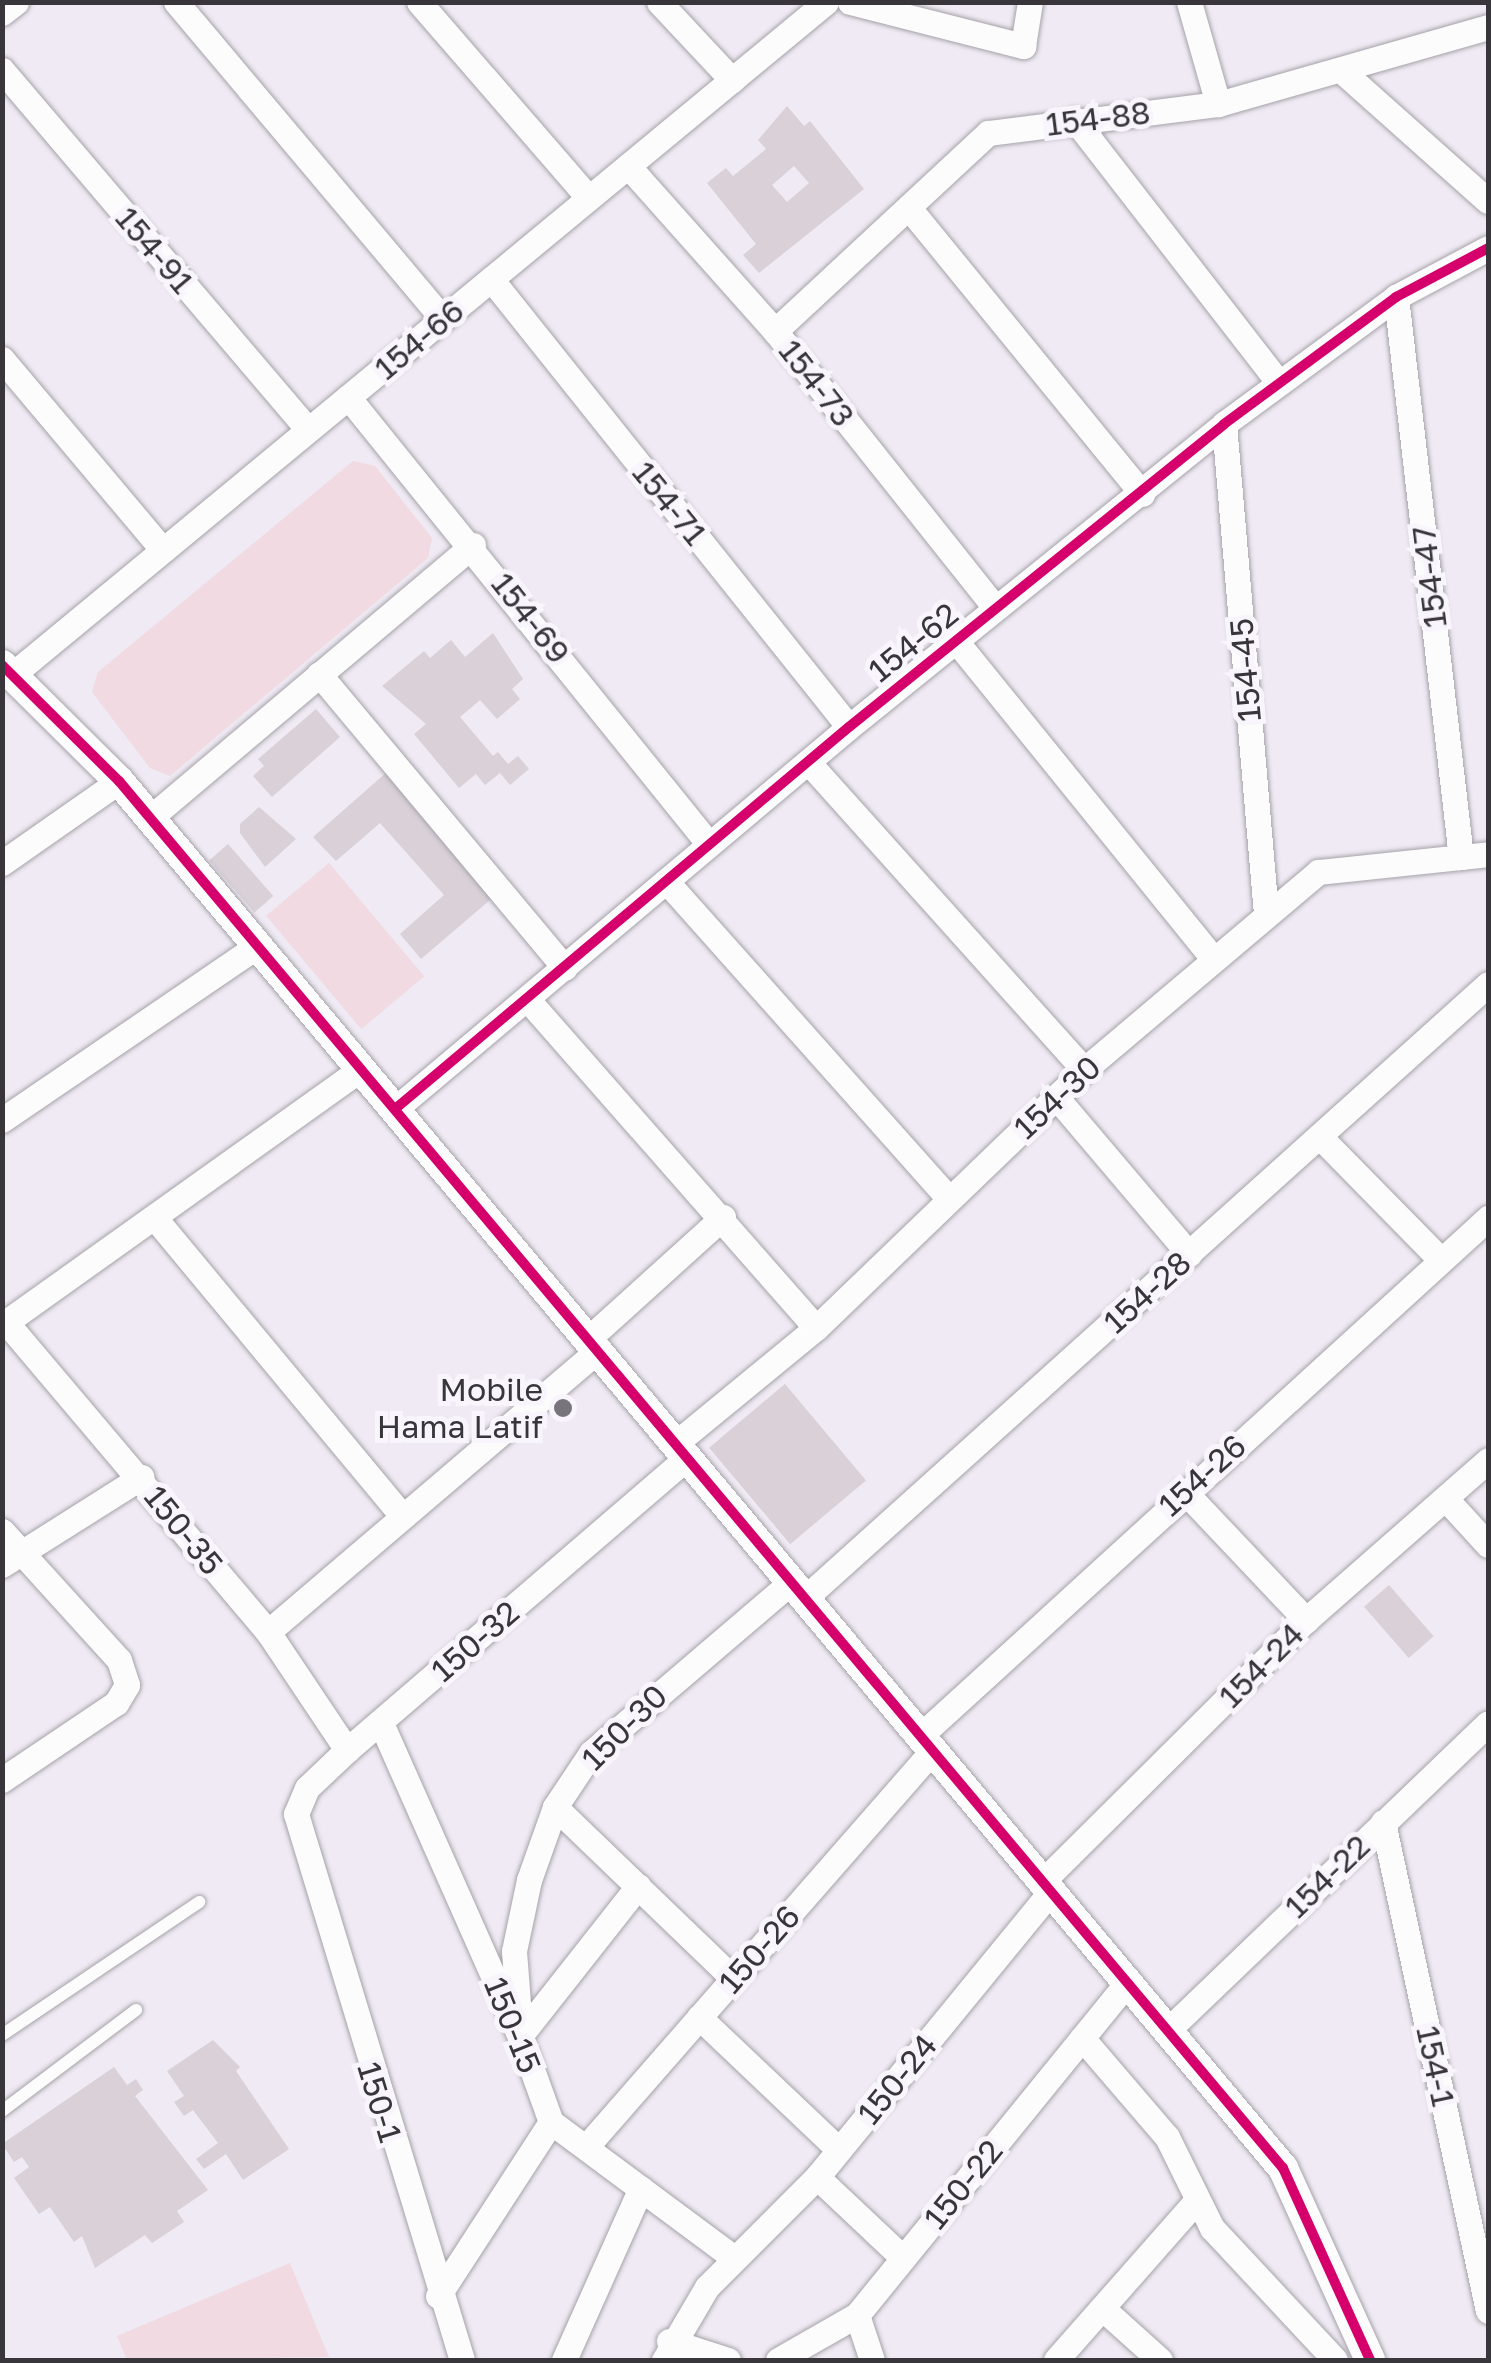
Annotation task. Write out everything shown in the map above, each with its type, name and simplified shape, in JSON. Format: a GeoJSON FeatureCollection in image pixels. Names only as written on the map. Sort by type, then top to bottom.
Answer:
{"type":"FeatureCollection","features":[{"type":"Feature","properties":{"kind":"street"},"geometry":{"type":"LineString","coordinates":[[2,13],[16,2]]}},
{"type":"Feature","properties":{"kind":"street"},"geometry":{"type":"LineString","coordinates":[[176,2],[443,319]]}},
{"type":"Feature","properties":{"kind":"street"},"geometry":{"type":"LineString","coordinates":[[420,2],[589,198]]}},
{"type":"Feature","properties":{"kind":"street"},"geometry":{"type":"LineString","coordinates":[[659,2],[732,80]]}},
{"type":"Feature","properties":{"kind":"street","name":"154-66"},"geometry":{"type":"LineString","coordinates":[[7,670],[163,550],[826,2]]}},
{"type":"Feature","properties":{"kind":"street"},"geometry":{"type":"LineString","coordinates":[[850,2],[1023,46],[1030,2]]}},
{"type":"Feature","properties":{"kind":"street"},"geometry":{"type":"LineString","coordinates":[[1188,2],[1218,104]]}},
{"type":"Feature","properties":{"kind":"street","name":"154-88"},"geometry":{"type":"LineString","coordinates":[[775,331],[988,133],[1218,104],[1342,72],[1488,27]]}},
{"type":"Feature","properties":{"kind":"street","name":"154-91"},"geometry":{"type":"LineString","coordinates":[[2,70],[308,430]]}},
{"type":"Feature","properties":{"kind":"street"},"geometry":{"type":"LineString","coordinates":[[1342,72],[1488,201]]}},
{"type":"Feature","properties":{"kind":"street"},"geometry":{"type":"LineString","coordinates":[[1075,120],[1278,382]]}},
{"type":"Feature","properties":{"kind":"street","name":"154-73"},"geometry":{"type":"LineString","coordinates":[[628,166],[775,331],[995,608]]}},
{"type":"Feature","properties":{"kind":"street"},"geometry":{"type":"LineString","coordinates":[[909,208],[1142,494]]}},
{"type":"Feature","properties":{"kind":"street","name":"154-62"},"geometry":{"type":"LineString","coordinates":[[395,1110],[849,727],[1224,424],[1396,297],[1488,248]]}},
{"type":"Feature","properties":{"kind":"street","name":"154-71"},"geometry":{"type":"LineString","coordinates":[[491,280],[849,727]]}},
{"type":"Feature","properties":{"kind":"street","name":"154-47"},"geometry":{"type":"LineString","coordinates":[[1396,297],[1461,856]]}},
{"type":"Feature","properties":{"kind":"street"},"geometry":{"type":"LineString","coordinates":[[2,360],[163,550]]}},
{"type":"Feature","properties":{"kind":"street","name":"154-69"},"geometry":{"type":"LineString","coordinates":[[348,397],[473,544],[708,844]]}},
{"type":"Feature","properties":{"kind":"street","name":"154-45"},"geometry":{"type":"LineString","coordinates":[[1224,424],[1266,914]]}},
{"type":"Feature","properties":{"kind":"street"},"geometry":{"type":"LineString","coordinates":[[150,818],[473,544]]}},
{"type":"Feature","properties":{"kind":"street"},"geometry":{"type":"LineString","coordinates":[[956,640],[1213,958]]}},
{"type":"Feature","properties":{"kind":"street"},"geometry":{"type":"LineString","coordinates":[[7,670],[150,818],[1283,2168],[1370,2360]]}},
{"type":"Feature","properties":{"kind":"street"},"geometry":{"type":"LineString","coordinates":[[318,674],[565,968]]}},
{"type":"Feature","properties":{"kind":"street"},"geometry":{"type":"LineString","coordinates":[[808,762],[1084,1070]]}},
{"type":"Feature","properties":{"kind":"street"},"geometry":{"type":"LineString","coordinates":[[2,864],[119,782]]}},
{"type":"Feature","properties":{"kind":"street"},"geometry":{"type":"LineString","coordinates":[[1262,877],[1488,854]]}},
{"type":"Feature","properties":{"kind":"street","name":"154-30"},"geometry":{"type":"LineString","coordinates":[[682,1450],[816,1328],[1084,1070],[1318,872]]}},
{"type":"Feature","properties":{"kind":"street"},"geometry":{"type":"LineString","coordinates":[[666,881],[949,1199]]}},
{"type":"Feature","properties":{"kind":"street"},"geometry":{"type":"LineString","coordinates":[[2,1120],[257,946]]}},
{"type":"Feature","properties":{"kind":"street","name":"154-28"},"geometry":{"type":"LineString","coordinates":[[798,1590],[1189,1254],[1488,984]]}},
{"type":"Feature","properties":{"kind":"street"},"geometry":{"type":"LineString","coordinates":[[528,1000],[723,1217],[816,1328]]}},
{"type":"Feature","properties":{"kind":"street"},"geometry":{"type":"LineString","coordinates":[[4,1324],[361,1070]]}},
{"type":"Feature","properties":{"kind":"street"},"geometry":{"type":"LineString","coordinates":[[1056,1097],[1189,1254]]}},
{"type":"Feature","properties":{"kind":"street"},"geometry":{"type":"LineString","coordinates":[[1321,1138],[1441,1260]]}},
{"type":"Feature","properties":{"kind":"street"},"geometry":{"type":"LineString","coordinates":[[154,1217],[402,1516]]}},
{"type":"Feature","properties":{"kind":"street"},"geometry":{"type":"LineString","coordinates":[[268,1632],[592,1345],[723,1217]]}},
{"type":"Feature","properties":{"kind":"street","name":"154-26"},"geometry":{"type":"LineString","coordinates":[[926,1743],[1184,1490],[1488,1218]]}},
{"type":"Feature","properties":{"kind":"street","name":"150-35"},"geometry":{"type":"LineString","coordinates":[[4,1324],[141,1477],[268,1632],[347,1750]]}},
{"type":"Feature","properties":{"kind":"street","name":"150-32"},"geometry":{"type":"LineString","coordinates":[[301,1842],[296,1824],[300,1799],[347,1750],[682,1450]]}},
{"type":"Feature","properties":{"kind":"street","name":"154-24"},"geometry":{"type":"LineString","coordinates":[[1046,1886],[1306,1620],[1488,1460]]}},
{"type":"Feature","properties":{"kind":"street"},"geometry":{"type":"LineString","coordinates":[[12,1560],[141,1477]]}},
{"type":"Feature","properties":{"kind":"street"},"geometry":{"type":"LineString","coordinates":[[1184,1490],[1306,1620]]}},
{"type":"Feature","properties":{"kind":"street"},"geometry":{"type":"LineString","coordinates":[[1446,1499],[1488,1545]]}},
{"type":"Feature","properties":{"kind":"street"},"geometry":{"type":"LineString","coordinates":[[2,1531],[12,1560],[119,1660],[127,1685],[116,1703],[2,1780]]}},
{"type":"Feature","properties":{"kind":"street","name":"150-30"},"geometry":{"type":"LineString","coordinates":[[520,2036],[514,1951],[528,1880],[556,1807],[591,1753],[798,1590]]}},
{"type":"Feature","properties":{"kind":"street","name":"150-15"},"geometry":{"type":"LineString","coordinates":[[381,1723],[520,2036],[552,2122]]}},
{"type":"Feature","properties":{"kind":"street","name":"154-22"},"geometry":{"type":"LineString","coordinates":[[1168,2030],[1488,1723]]}},
{"type":"Feature","properties":{"kind":"street","name":"150-26"},"geometry":{"type":"LineString","coordinates":[[586,2147],[733,1978],[926,1743]]}},
{"type":"Feature","properties":{"kind":"street"},"geometry":{"type":"LineString","coordinates":[[556,1807],[733,1978]]}},
{"type":"Feature","properties":{"kind":"street","name":"154-1"},"geometry":{"type":"LineString","coordinates":[[1382,1822],[1488,2311]]}},
{"type":"Feature","properties":{"kind":"street","name":"150-1"},"geometry":{"type":"LineString","coordinates":[[301,1842],[438,2296],[462,2360]]}},
{"type":"Feature","properties":{"kind":"street"},"geometry":{"type":"LineString","coordinates":[[520,2036],[638,1886]]}},
{"type":"Feature","properties":{"kind":"street","name":"150-24"},"geometry":{"type":"LineString","coordinates":[[667,2351],[733,2257],[817,2177],[1046,1886]]}},
{"type":"Feature","properties":{"kind":"street","name":"150-22"},"geometry":{"type":"LineString","coordinates":[[778,2360],[857,2315],[1128,1982]]}},
{"type":"Feature","properties":{"kind":"street"},"geometry":{"type":"LineString","coordinates":[[699,2017],[839,2150]]}},
{"type":"Feature","properties":{"kind":"street"},"geometry":{"type":"LineString","coordinates":[[1082,2038],[1167,2137],[1212,2228],[1335,2360]]}},
{"type":"Feature","properties":{"kind":"street"},"geometry":{"type":"LineString","coordinates":[[438,2296],[552,2122],[733,2257]]}},
{"type":"Feature","properties":{"kind":"street"},"geometry":{"type":"LineString","coordinates":[[817,2177],[903,2258]]}},
{"type":"Feature","properties":{"kind":"street"},"geometry":{"type":"LineString","coordinates":[[564,2360],[641,2188]]}},
{"type":"Feature","properties":{"kind":"street"},"geometry":{"type":"LineString","coordinates":[[1056,2360],[1198,2200]]}},
{"type":"Feature","properties":{"kind":"street"},"geometry":{"type":"LineString","coordinates":[[1102,2308],[1160,2360]]}},
{"type":"Feature","properties":{"kind":"street"},"geometry":{"type":"LineString","coordinates":[[857,2315],[872,2360]]}},
{"type":"Feature","properties":{"kind":"street"},"geometry":{"type":"LineString","coordinates":[[667,2351],[728,2360]]}},
{"type":"Feature","properties":{"kind":"lane"},"geometry":{"type":"LineString","coordinates":[[2,2035],[199,1902]]}},
{"type":"Feature","properties":{"kind":"lane"},"geometry":{"type":"LineString","coordinates":[[2,2111],[136,2010]]}},
{"type":"Feature","properties":{"kind":"shaded area"},"geometry":{"type":"Polygon","coordinates":[[[353,461],[375,466],[432,538],[428,558],[170,776],[150,768],[92,692],[98,672],[353,461]]]}},
{"type":"Feature","properties":{"kind":"shaded area"},"geometry":{"type":"Polygon","coordinates":[[[329,863],[424,976],[361,1029],[266,916],[329,863]]]}},
{"type":"Feature","properties":{"kind":"shaded area"},"geometry":{"type":"Polygon","coordinates":[[[290,2263],[329,2357],[127,2360],[117,2336],[290,2263]]]}},
{"type":"Feature","properties":{"kind":"building"},"geometry":{"type":"Polygon","coordinates":[[[787,106],[804,126],[810,121],[864,189],[759,273],[743,255],[756,244],[707,183],[726,168],[733,176],[766,149],[758,140],[787,106]],[[794,166],[772,185],[787,202],[809,183],[794,166]]]}},
{"type":"Feature","properties":{"kind":"building"},"geometry":{"type":"Polygon","coordinates":[[[493,633],[523,679],[512,689],[520,699],[497,719],[480,700],[460,717],[493,756],[498,752],[508,764],[518,756],[529,769],[510,785],[500,773],[485,785],[476,774],[459,788],[414,734],[426,724],[382,686],[424,651],[430,658],[451,640],[465,657],[493,633]]]}},
{"type":"Feature","properties":{"kind":"building"},"geometry":{"type":"Polygon","coordinates":[[[316,709],[340,737],[272,797],[253,776],[264,766],[258,759],[316,709]]]}},
{"type":"Feature","properties":{"kind":"building"},"geometry":{"type":"Polygon","coordinates":[[[388,771],[497,894],[421,959],[400,934],[444,895],[380,823],[336,861],[313,837],[388,771]]]}},
{"type":"Feature","properties":{"kind":"building"},"geometry":{"type":"Polygon","coordinates":[[[259,807],[296,839],[265,867],[240,833],[240,824],[259,807]]]}},
{"type":"Feature","properties":{"kind":"building"},"geometry":{"type":"Polygon","coordinates":[[[228,844],[273,896],[254,912],[209,860],[228,844]]]}},
{"type":"Feature","properties":{"kind":"building"},"geometry":{"type":"Polygon","coordinates":[[[785,1384],[866,1481],[790,1544],[709,1448],[785,1384]]]}},
{"type":"Feature","properties":{"kind":"building"},"geometry":{"type":"Polygon","coordinates":[[[1389,1585],[1434,1636],[1409,1658],[1364,1607],[1389,1585]]]}},
{"type":"Feature","properties":{"kind":"building"},"geometry":{"type":"Polygon","coordinates":[[[213,2040],[240,2067],[236,2071],[289,2149],[243,2180],[226,2154],[204,2169],[196,2159],[218,2143],[193,2110],[184,2116],[174,2102],[184,2096],[167,2071],[213,2040]]]}},
{"type":"Feature","properties":{"kind":"building"},"geometry":{"type":"Polygon","coordinates":[[[114,2067],[127,2085],[136,2079],[143,2090],[135,2096],[208,2190],[177,2211],[184,2222],[152,2243],[145,2235],[95,2268],[82,2236],[74,2242],[50,2207],[39,2214],[14,2178],[29,2167],[22,2157],[14,2162],[2,2144],[114,2067]]]}},
{"type":"Feature","properties":{"kind":"cycle path"},"geometry":{"type":"LineString","coordinates":[[395,1109],[849,727],[1224,424],[1396,297],[1488,248]]}},
{"type":"Feature","properties":{"kind":"cycle path"},"geometry":{"type":"LineString","coordinates":[[2,665],[119,781],[1283,2168],[1370,2360]]}},
{"type":"Feature","properties":{"kind":"place","name":"Mobile Hama Latif"},"geometry":{"type":"Point","coordinates":[563,1408]}}]}
